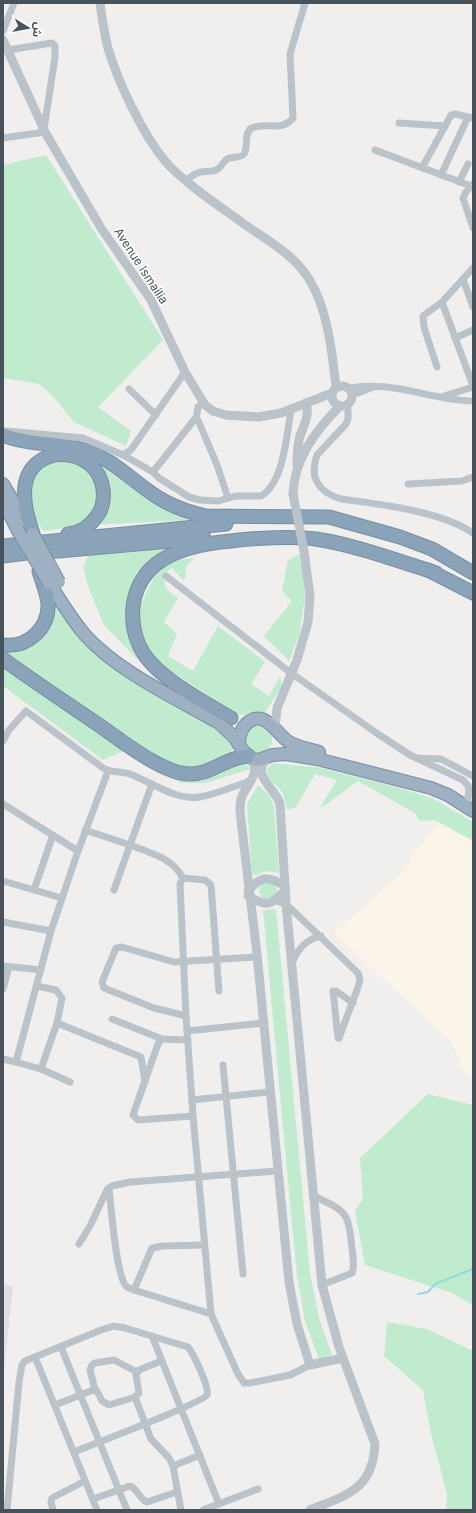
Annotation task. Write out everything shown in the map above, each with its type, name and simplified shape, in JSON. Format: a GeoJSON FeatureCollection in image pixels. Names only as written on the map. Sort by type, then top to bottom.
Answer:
{"type":"FeatureCollection","features":[{"type":"Feature","properties":{"kind":"highway"},"geometry":{"type":"LineString","coordinates":[[3,435],[11,438],[60,445],[89,452],[109,461],[165,502],[186,512],[206,516],[329,517],[400,537],[432,549],[473,573]]}},
{"type":"Feature","properties":{"kind":"highway"},"geometry":{"type":"LineString","coordinates":[[3,541],[71,534],[93,523],[101,510],[104,496],[102,481],[96,469],[84,459],[72,454],[54,455],[43,459],[30,472],[25,484],[26,509],[33,534],[54,582],[78,626],[105,654],[121,666],[219,723],[232,734],[249,757]]}},
{"type":"Feature","properties":{"kind":"highway"},"geometry":{"type":"LineString","coordinates":[[3,484],[36,559],[46,589],[48,605],[46,618],[38,632],[27,640],[14,646],[3,645]]}},
{"type":"Feature","properties":{"kind":"highway"},"geometry":{"type":"LineString","coordinates":[[3,501],[21,524],[33,534]]}},
{"type":"Feature","properties":{"kind":"highway"},"geometry":{"type":"LineString","coordinates":[[3,546],[245,522],[279,521],[325,524],[363,532],[445,558]]}},
{"type":"Feature","properties":{"kind":"highway"},"geometry":{"type":"LineString","coordinates":[[3,556],[34,552],[273,534],[321,537],[372,548],[403,558],[436,573],[473,593]]}},
{"type":"Feature","properties":{"kind":"highway"},"geometry":{"type":"LineString","coordinates":[[231,718],[209,706],[169,678],[151,663],[141,649],[132,618],[133,606],[137,589],[148,572],[160,560],[175,553],[201,545],[232,540],[316,539],[436,573]]}},
{"type":"Feature","properties":{"kind":"highway"},"geometry":{"type":"LineString","coordinates":[[3,564],[58,551]]}},
{"type":"Feature","properties":{"kind":"highway"},"geometry":{"type":"LineString","coordinates":[[36,559],[83,620],[103,642],[141,671],[208,709],[224,717],[248,723]]}},
{"type":"Feature","properties":{"kind":"highway"},"geometry":{"type":"LineString","coordinates":[[3,659],[141,753],[178,773],[194,774],[206,772],[237,758],[249,757],[259,760],[269,757],[304,756],[420,785],[448,794],[473,811]]}},
{"type":"Feature","properties":{"kind":"highway"},"geometry":{"type":"LineString","coordinates":[[240,744],[240,732],[248,723],[255,720],[272,725],[287,741],[300,747],[438,782],[453,789],[470,801]]}},
{"type":"Feature","properties":{"kind":"highway"},"geometry":{"type":"LineString","coordinates":[[269,757],[278,747],[279,740],[272,725]]}},
{"type":"Feature","properties":{"kind":"street"},"geometry":{"type":"LineString","coordinates":[[3,31],[14,3]]}},
{"type":"Feature","properties":{"kind":"street"},"geometry":{"type":"LineString","coordinates":[[100,3],[108,48],[116,71],[154,146],[166,162],[240,222],[286,253],[303,270],[310,280],[321,307],[341,397],[348,419],[343,427],[317,455],[314,472],[315,479],[322,490],[333,497],[341,499],[392,507],[448,520],[473,533]]}},
{"type":"Feature","properties":{"kind":"street"},"geometry":{"type":"LineString","coordinates":[[187,180],[195,173],[217,169],[228,159],[243,155],[245,152],[248,133],[252,128],[257,126],[282,126],[293,118],[290,54],[305,3]]}},
{"type":"Feature","properties":{"kind":"street","name":"Avenue Ismailia"},"geometry":{"type":"LineString","coordinates":[[3,40],[44,130],[101,228],[151,300],[185,372],[203,402],[213,411],[226,415],[258,417],[281,413],[309,402],[341,397]]}},
{"type":"Feature","properties":{"kind":"street"},"geometry":{"type":"LineString","coordinates":[[3,138],[44,130],[55,57],[55,46],[52,43],[8,50]]}},
{"type":"Feature","properties":{"kind":"street"},"geometry":{"type":"LineString","coordinates":[[422,168],[453,114],[471,117],[441,175]]}},
{"type":"Feature","properties":{"kind":"street"},"geometry":{"type":"LineString","coordinates":[[399,123],[445,126]]}},
{"type":"Feature","properties":{"kind":"street"},"geometry":{"type":"LineString","coordinates":[[375,150],[459,182],[472,185],[464,195],[463,202],[473,228]]}},
{"type":"Feature","properties":{"kind":"street"},"geometry":{"type":"LineString","coordinates":[[459,182],[468,164]]}},
{"type":"Feature","properties":{"kind":"street"},"geometry":{"type":"LineString","coordinates":[[437,367],[422,319],[425,314],[442,302],[473,268]]}},
{"type":"Feature","properties":{"kind":"street"},"geometry":{"type":"LineString","coordinates":[[463,279],[473,307]]}},
{"type":"Feature","properties":{"kind":"street"},"geometry":{"type":"LineString","coordinates":[[442,302],[473,387],[443,396]]}},
{"type":"Feature","properties":{"kind":"street"},"geometry":{"type":"LineString","coordinates":[[456,338],[473,330]]}},
{"type":"Feature","properties":{"kind":"street"},"geometry":{"type":"LineString","coordinates":[[123,455],[131,450],[185,372]]}},
{"type":"Feature","properties":{"kind":"street"},"geometry":{"type":"LineString","coordinates":[[297,466],[308,446],[341,397],[375,387],[402,388],[473,401]]}},
{"type":"Feature","properties":{"kind":"street"},"geometry":{"type":"LineString","coordinates":[[128,389],[156,415]]}},
{"type":"Feature","properties":{"kind":"street"},"geometry":{"type":"LineString","coordinates":[[153,472],[196,419],[198,407],[203,402]]}},
{"type":"Feature","properties":{"kind":"street"},"geometry":{"type":"LineString","coordinates":[[272,725],[277,708],[303,643],[310,610],[310,596],[304,551],[293,494],[299,437],[307,418],[309,402]]}},
{"type":"Feature","properties":{"kind":"street"},"geometry":{"type":"LineString","coordinates":[[3,430],[83,438],[123,455],[153,472],[159,478],[189,497],[210,501],[228,498],[261,496],[271,486],[281,462],[291,410]]}},
{"type":"Feature","properties":{"kind":"street"},"geometry":{"type":"LineString","coordinates":[[196,419],[200,421],[228,498]]}},
{"type":"Feature","properties":{"kind":"street"},"geometry":{"type":"LineString","coordinates":[[408,484],[462,481],[473,477]]}},
{"type":"Feature","properties":{"kind":"street"},"geometry":{"type":"LineString","coordinates":[[166,576],[291,673],[416,758],[466,783],[470,792],[470,801]]}},
{"type":"Feature","properties":{"kind":"street"},"geometry":{"type":"LineString","coordinates":[[3,741],[9,730],[26,711],[108,771],[130,774],[175,793],[199,797],[234,787],[253,778]]}},
{"type":"Feature","properties":{"kind":"street"},"geometry":{"type":"LineString","coordinates":[[249,757],[254,764],[253,778],[243,795],[240,812],[248,894],[257,957],[277,1171],[293,1305],[310,1365]]}},
{"type":"Feature","properties":{"kind":"street"},"geometry":{"type":"LineString","coordinates":[[269,757],[262,765],[261,774],[266,783],[276,793],[280,804],[291,964],[312,1195],[322,1285],[333,1328],[375,1444],[374,1460],[369,1474],[359,1486],[346,1495],[310,1510]]}},
{"type":"Feature","properties":{"kind":"street"},"geometry":{"type":"LineString","coordinates":[[416,758],[441,759],[473,776]]}},
{"type":"Feature","properties":{"kind":"street"},"geometry":{"type":"LineString","coordinates":[[16,1062],[51,931],[85,830],[108,771]]}},
{"type":"Feature","properties":{"kind":"street"},"geometry":{"type":"LineString","coordinates":[[114,890],[152,784]]}},
{"type":"Feature","properties":{"kind":"street"},"geometry":{"type":"LineString","coordinates":[[234,787],[241,790],[243,795]]}},
{"type":"Feature","properties":{"kind":"street"},"geometry":{"type":"LineString","coordinates":[[3,804],[78,851]]}},
{"type":"Feature","properties":{"kind":"street"},"geometry":{"type":"LineString","coordinates":[[85,830],[164,858],[175,866],[183,878]]}},
{"type":"Feature","properties":{"kind":"street"},"geometry":{"type":"LineString","coordinates":[[34,890],[53,835]]}},
{"type":"Feature","properties":{"kind":"street"},"geometry":{"type":"LineString","coordinates":[[183,878],[205,880],[211,885],[219,991]]}},
{"type":"Feature","properties":{"kind":"street"},"geometry":{"type":"LineString","coordinates":[[183,878],[180,884],[186,1016],[198,1179],[211,1314],[238,1374],[244,1382],[250,1383],[290,1375],[310,1365],[343,1358]]}},
{"type":"Feature","properties":{"kind":"street"},"geometry":{"type":"LineString","coordinates":[[248,894],[257,881],[266,878],[274,879],[285,888]]}},
{"type":"Feature","properties":{"kind":"street"},"geometry":{"type":"LineString","coordinates":[[3,881],[62,898]]}},
{"type":"Feature","properties":{"kind":"street"},"geometry":{"type":"LineString","coordinates":[[276,901],[285,888]]}},
{"type":"Feature","properties":{"kind":"street"},"geometry":{"type":"LineString","coordinates":[[248,894],[263,904],[276,901],[286,904],[358,973],[359,982],[352,1003],[338,1039],[333,991],[336,991],[352,1003]]}},
{"type":"Feature","properties":{"kind":"street"},"geometry":{"type":"LineString","coordinates":[[3,922],[51,931]]}},
{"type":"Feature","properties":{"kind":"street"},"geometry":{"type":"LineString","coordinates":[[291,964],[296,953],[306,942],[321,936]]}},
{"type":"Feature","properties":{"kind":"street"},"geometry":{"type":"LineString","coordinates":[[186,1016],[159,1009],[108,990],[102,986],[109,961],[117,947],[170,961],[184,962],[257,957]]}},
{"type":"Feature","properties":{"kind":"street"},"geometry":{"type":"LineString","coordinates":[[3,989],[6,966],[41,970]]}},
{"type":"Feature","properties":{"kind":"street"},"geometry":{"type":"LineString","coordinates":[[37,986],[56,990],[61,995],[61,1004],[57,1023],[41,1069]]}},
{"type":"Feature","properties":{"kind":"street"},"geometry":{"type":"LineString","coordinates":[[112,1019],[162,1039],[188,1040]]}},
{"type":"Feature","properties":{"kind":"street"},"geometry":{"type":"LineString","coordinates":[[57,1023],[141,1057],[145,1081]]}},
{"type":"Feature","properties":{"kind":"street"},"geometry":{"type":"LineString","coordinates":[[187,1031],[263,1023]]}},
{"type":"Feature","properties":{"kind":"street"},"geometry":{"type":"LineString","coordinates":[[162,1039],[158,1044],[134,1113],[135,1118],[149,1120],[193,1116]]}},
{"type":"Feature","properties":{"kind":"street"},"geometry":{"type":"LineString","coordinates":[[3,1059],[41,1069],[70,1082]]}},
{"type":"Feature","properties":{"kind":"street"},"geometry":{"type":"LineString","coordinates":[[223,1065],[242,1274]]}},
{"type":"Feature","properties":{"kind":"street"},"geometry":{"type":"LineString","coordinates":[[192,1100],[269,1092]]}},
{"type":"Feature","properties":{"kind":"street"},"geometry":{"type":"LineString","coordinates":[[79,1244],[109,1188],[130,1182],[198,1179],[277,1171]]}},
{"type":"Feature","properties":{"kind":"street"},"geometry":{"type":"LineString","coordinates":[[109,1188],[122,1280],[128,1288],[211,1314]]}},
{"type":"Feature","properties":{"kind":"street"},"geometry":{"type":"LineString","coordinates":[[312,1195],[333,1205],[346,1216],[351,1234],[354,1266],[352,1273],[322,1285]]}},
{"type":"Feature","properties":{"kind":"street"},"geometry":{"type":"LineString","coordinates":[[134,1290],[152,1248],[163,1246],[204,1245]]}},
{"type":"Feature","properties":{"kind":"street"},"geometry":{"type":"LineString","coordinates":[[7,1510],[21,1368],[25,1361],[114,1326],[188,1347],[206,1385],[208,1393],[205,1397],[181,1409],[74,1452]]}},
{"type":"Feature","properties":{"kind":"street"},"geometry":{"type":"LineString","coordinates":[[152,1336],[219,1504]]}},
{"type":"Feature","properties":{"kind":"street"},"geometry":{"type":"LineString","coordinates":[[61,1347],[126,1510]]}},
{"type":"Feature","properties":{"kind":"street"},"geometry":{"type":"LineString","coordinates":[[35,1356],[97,1510]]}},
{"type":"Feature","properties":{"kind":"street"},"geometry":{"type":"LineString","coordinates":[[114,1360],[137,1372],[138,1394],[134,1397],[109,1405],[102,1401],[94,1390],[90,1370],[92,1365],[96,1363],[114,1360]]}},
{"type":"Feature","properties":{"kind":"street"},"geometry":{"type":"LineString","coordinates":[[137,1372],[161,1361]]}},
{"type":"Feature","properties":{"kind":"street"},"geometry":{"type":"LineString","coordinates":[[55,1405],[80,1394],[94,1390]]}},
{"type":"Feature","properties":{"kind":"street"},"geometry":{"type":"LineString","coordinates":[[134,1397],[151,1439],[173,1466],[181,1510]]}},
{"type":"Feature","properties":{"kind":"street"},"geometry":{"type":"LineString","coordinates":[[173,1466],[200,1455]]}},
{"type":"Feature","properties":{"kind":"street"},"geometry":{"type":"LineString","coordinates":[[54,1510],[51,1502],[52,1498],[85,1481]]}},
{"type":"Feature","properties":{"kind":"street"},"geometry":{"type":"LineString","coordinates":[[93,1499],[118,1489],[131,1486],[143,1500],[147,1502],[178,1492]]}},
{"type":"Feature","properties":{"kind":"street"},"geometry":{"type":"LineString","coordinates":[[203,1510],[258,1488]]}},
{"type":"Feature","properties":{"kind":"shaded area"},"geometry":{"type":"Polygon","coordinates":[[[441,822],[473,840],[473,1077],[462,1068],[452,1043],[334,933],[406,869],[414,851],[441,822]]]}},
{"type":"Feature","properties":{"kind":"shaded area"},"geometry":{"type":"Polygon","coordinates":[[[3,1284],[13,1287],[3,1378],[3,1284]]]}},
{"type":"Feature","properties":{"kind":"green space"},"geometry":{"type":"Polygon","coordinates":[[[46,155],[163,340],[98,407],[131,431],[126,446],[74,422],[53,396],[39,384],[3,378],[3,165],[46,155]]]}},
{"type":"Feature","properties":{"kind":"green space"},"geometry":{"type":"Polygon","coordinates":[[[91,456],[204,519],[95,525],[106,478],[102,467],[91,456]]]}},
{"type":"Feature","properties":{"kind":"green space"},"geometry":{"type":"Polygon","coordinates":[[[57,458],[79,461],[98,482],[98,499],[94,509],[83,521],[69,527],[44,531],[31,509],[30,488],[34,469],[57,458]]]}},
{"type":"Feature","properties":{"kind":"green space"},"geometry":{"type":"Polygon","coordinates":[[[180,546],[169,550],[152,561],[136,585],[127,606],[153,670],[136,658],[104,625],[89,589],[83,567],[90,552],[180,546]]]}},
{"type":"Feature","properties":{"kind":"green space"},"geometry":{"type":"Polygon","coordinates":[[[301,554],[305,598],[299,635],[289,661],[264,636],[292,601],[282,591],[288,560],[301,554]]]}},
{"type":"Feature","properties":{"kind":"green space"},"geometry":{"type":"Polygon","coordinates":[[[195,558],[186,566],[186,577],[183,580],[172,568],[163,575],[166,589],[178,598],[164,622],[177,634],[168,656],[193,671],[218,626],[265,662],[251,684],[269,696],[280,676],[282,686],[264,714],[239,715],[161,665],[148,651],[138,623],[142,603],[148,589],[155,576],[169,561],[195,558]]]}},
{"type":"Feature","properties":{"kind":"green space"},"geometry":{"type":"Polygon","coordinates":[[[49,591],[111,664],[230,737],[234,749],[213,762],[196,768],[188,768],[168,762],[156,756],[3,652],[3,645],[41,627],[49,591]]]}},
{"type":"Feature","properties":{"kind":"green space"},"geometry":{"type":"Polygon","coordinates":[[[3,660],[178,773],[242,760],[250,769],[206,783],[181,783],[123,751],[103,760],[3,686],[3,660]]]}},
{"type":"Feature","properties":{"kind":"green space"},"geometry":{"type":"Polygon","coordinates":[[[258,725],[268,729],[272,739],[268,749],[258,753],[248,749],[244,739],[248,729],[258,725]]]}},
{"type":"Feature","properties":{"kind":"green space"},"geometry":{"type":"Polygon","coordinates":[[[272,763],[320,768],[400,788],[434,799],[473,822],[473,841],[435,820],[419,821],[415,813],[358,781],[324,806],[320,807],[337,780],[315,774],[296,807],[287,810],[283,793],[267,776],[267,769],[272,763]]]}},
{"type":"Feature","properties":{"kind":"green space"},"geometry":{"type":"Polygon","coordinates":[[[258,785],[269,795],[274,806],[279,873],[266,871],[256,875],[252,874],[247,804],[258,785]]]}},
{"type":"Feature","properties":{"kind":"green space"},"geometry":{"type":"Polygon","coordinates":[[[268,882],[274,885],[277,891],[274,897],[268,900],[262,897],[259,891],[262,885],[268,882]]]}},
{"type":"Feature","properties":{"kind":"green space"},"geometry":{"type":"Polygon","coordinates":[[[276,909],[310,1274],[319,1318],[332,1355],[319,1359],[305,1321],[297,1275],[293,1235],[263,910],[276,909]]]}},
{"type":"Feature","properties":{"kind":"green space"},"geometry":{"type":"Polygon","coordinates":[[[428,1094],[473,1105],[473,1305],[452,1293],[365,1265],[355,1211],[363,1199],[360,1158],[428,1094]]]}},
{"type":"Feature","properties":{"kind":"green space"},"geometry":{"type":"Polygon","coordinates":[[[387,1322],[427,1329],[473,1351],[473,1510],[446,1510],[447,1494],[431,1434],[423,1390],[384,1356],[387,1322]]]}},
{"type":"Feature","properties":{"kind":"waterway"},"geometry":{"type":"LineString","coordinates":[[418,1294],[428,1292],[435,1284],[473,1269]]}}]}
